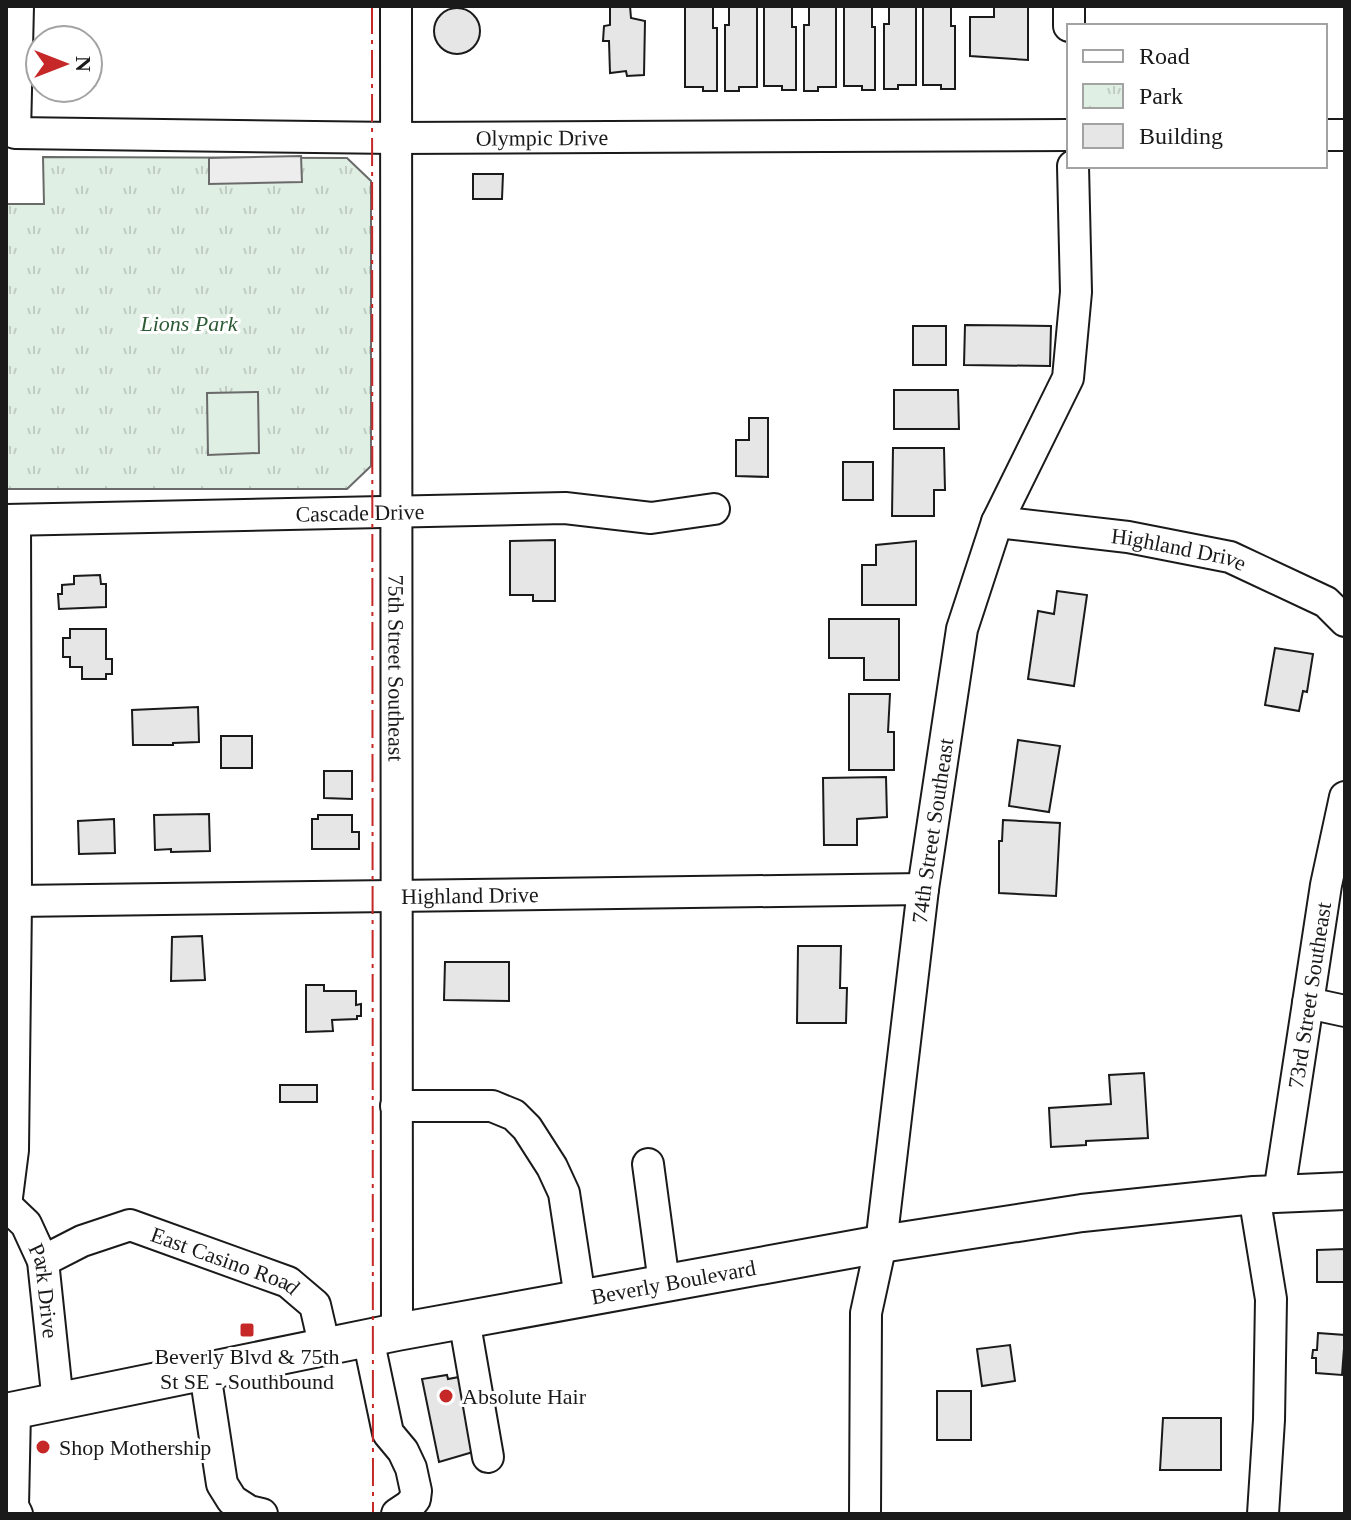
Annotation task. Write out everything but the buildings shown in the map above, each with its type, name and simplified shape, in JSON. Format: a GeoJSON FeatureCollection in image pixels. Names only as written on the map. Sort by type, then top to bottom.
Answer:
{"type":"FeatureCollection","features":[{"type":"Feature","properties":{"kind":"main road","name":"Beverly Boulevard"},"geometry":{"type":"LineString","coordinates":[[10,1412],[464,1319],[881,1244],[1082,1213],[1266,1194],[1345,1191]]}},
{"type":"Feature","properties":{"kind":"street","name":"Olympic Drive"},"geometry":{"type":"LineString","coordinates":[[18,6],[15,133],[395,138],[1067,135]]}},
{"type":"Feature","properties":{"kind":"street","name":"75th Street Southeast"},"geometry":{"type":"LineString","coordinates":[[396,6],[396,1106],[382,1335],[388,1433],[407,1459],[416,1491],[415,1499],[397,1514]]}},
{"type":"Feature","properties":{"kind":"street","name":"74th Street Southeast"},"geometry":{"type":"LineString","coordinates":[[865,1514],[866,1313],[881,1244],[923,889],[962,629],[997,522],[1068,378],[1076,292],[1073,168]]}},
{"type":"Feature","properties":{"kind":"street","name":"Cascade Drive"},"geometry":{"type":"LineString","coordinates":[[10,520],[565,508],[651,518],[714,509]]}},
{"type":"Feature","properties":{"kind":"street","name":"Park Drive"},"geometry":{"type":"LineString","coordinates":[[10,520],[16,901],[13,1150],[6,1205],[26,1224],[43,1261],[58,1403]]}},
{"type":"Feature","properties":{"kind":"street","name":"Highland Drive"},"geometry":{"type":"LineString","coordinates":[[997,522],[1128,537],[1230,557],[1326,602],[1345,621]]}},
{"type":"Feature","properties":{"kind":"street","name":"73rd Street Southeast"},"geometry":{"type":"LineString","coordinates":[[1263,1514],[1269,1420],[1271,1299],[1266,1194],[1308,1003],[1326,885],[1345,797]]}},
{"type":"Feature","properties":{"kind":"street","name":"Highland Drive"},"geometry":{"type":"LineString","coordinates":[[16,901],[923,889]]}},
{"type":"Feature","properties":{"kind":"street"},"geometry":{"type":"LineString","coordinates":[[1308,1003],[1345,1011]]}},
{"type":"Feature","properties":{"kind":"street"},"geometry":{"type":"LineString","coordinates":[[396,1106],[498,1107],[514,1115],[527,1128],[552,1167],[564,1193],[580,1298]]}},
{"type":"Feature","properties":{"kind":"street"},"geometry":{"type":"LineString","coordinates":[[648,1164],[664,1283]]}},
{"type":"Feature","properties":{"kind":"street","name":"East Casino Road"},"geometry":{"type":"LineString","coordinates":[[43,1261],[82,1241],[130,1225],[288,1282],[315,1305],[325,1348]]}},
{"type":"Feature","properties":{"kind":"street"},"geometry":{"type":"LineString","coordinates":[[464,1319],[488,1457]]}},
{"type":"Feature","properties":{"kind":"street"},"geometry":{"type":"LineString","coordinates":[[205,1373],[222,1484],[232,1500],[249,1511],[262,1514]]}},
{"type":"Feature","properties":{"kind":"street"},"geometry":{"type":"LineString","coordinates":[[10,1412],[13,1506],[17,1514]]}},
{"type":"Feature","properties":{"kind":"green space","name":"Lions Park"},"geometry":{"type":"Polygon","coordinates":[[[43,157],[347,158],[371,181],[371,466],[347,489],[6,489],[6,204],[44,204],[43,157]]]}},
{"type":"Feature","properties":{"kind":"green space"},"geometry":{"type":"Polygon","coordinates":[[[258,392],[259,453],[208,455],[207,393],[258,392]]]}},
{"type":"Feature","properties":{"kind":"shaded area"},"geometry":{"type":"Polygon","coordinates":[[[301,156],[302,182],[209,184],[209,158],[301,156]]]}},
{"type":"Feature","properties":{"kind":"power"},"geometry":{"type":"LineString","coordinates":[[372,6],[373,1514]]}},
{"type":"Feature","properties":{"kind":"place","name":"Beverly Blvd & 75th St SE - Southbound"},"geometry":{"type":"Point","coordinates":[247,1330]}},
{"type":"Feature","properties":{"kind":"place","name":"Absolute Hair"},"geometry":{"type":"Point","coordinates":[446,1396]}},
{"type":"Feature","properties":{"kind":"place","name":"Shop Mothership"},"geometry":{"type":"Point","coordinates":[43,1447]}}]}
